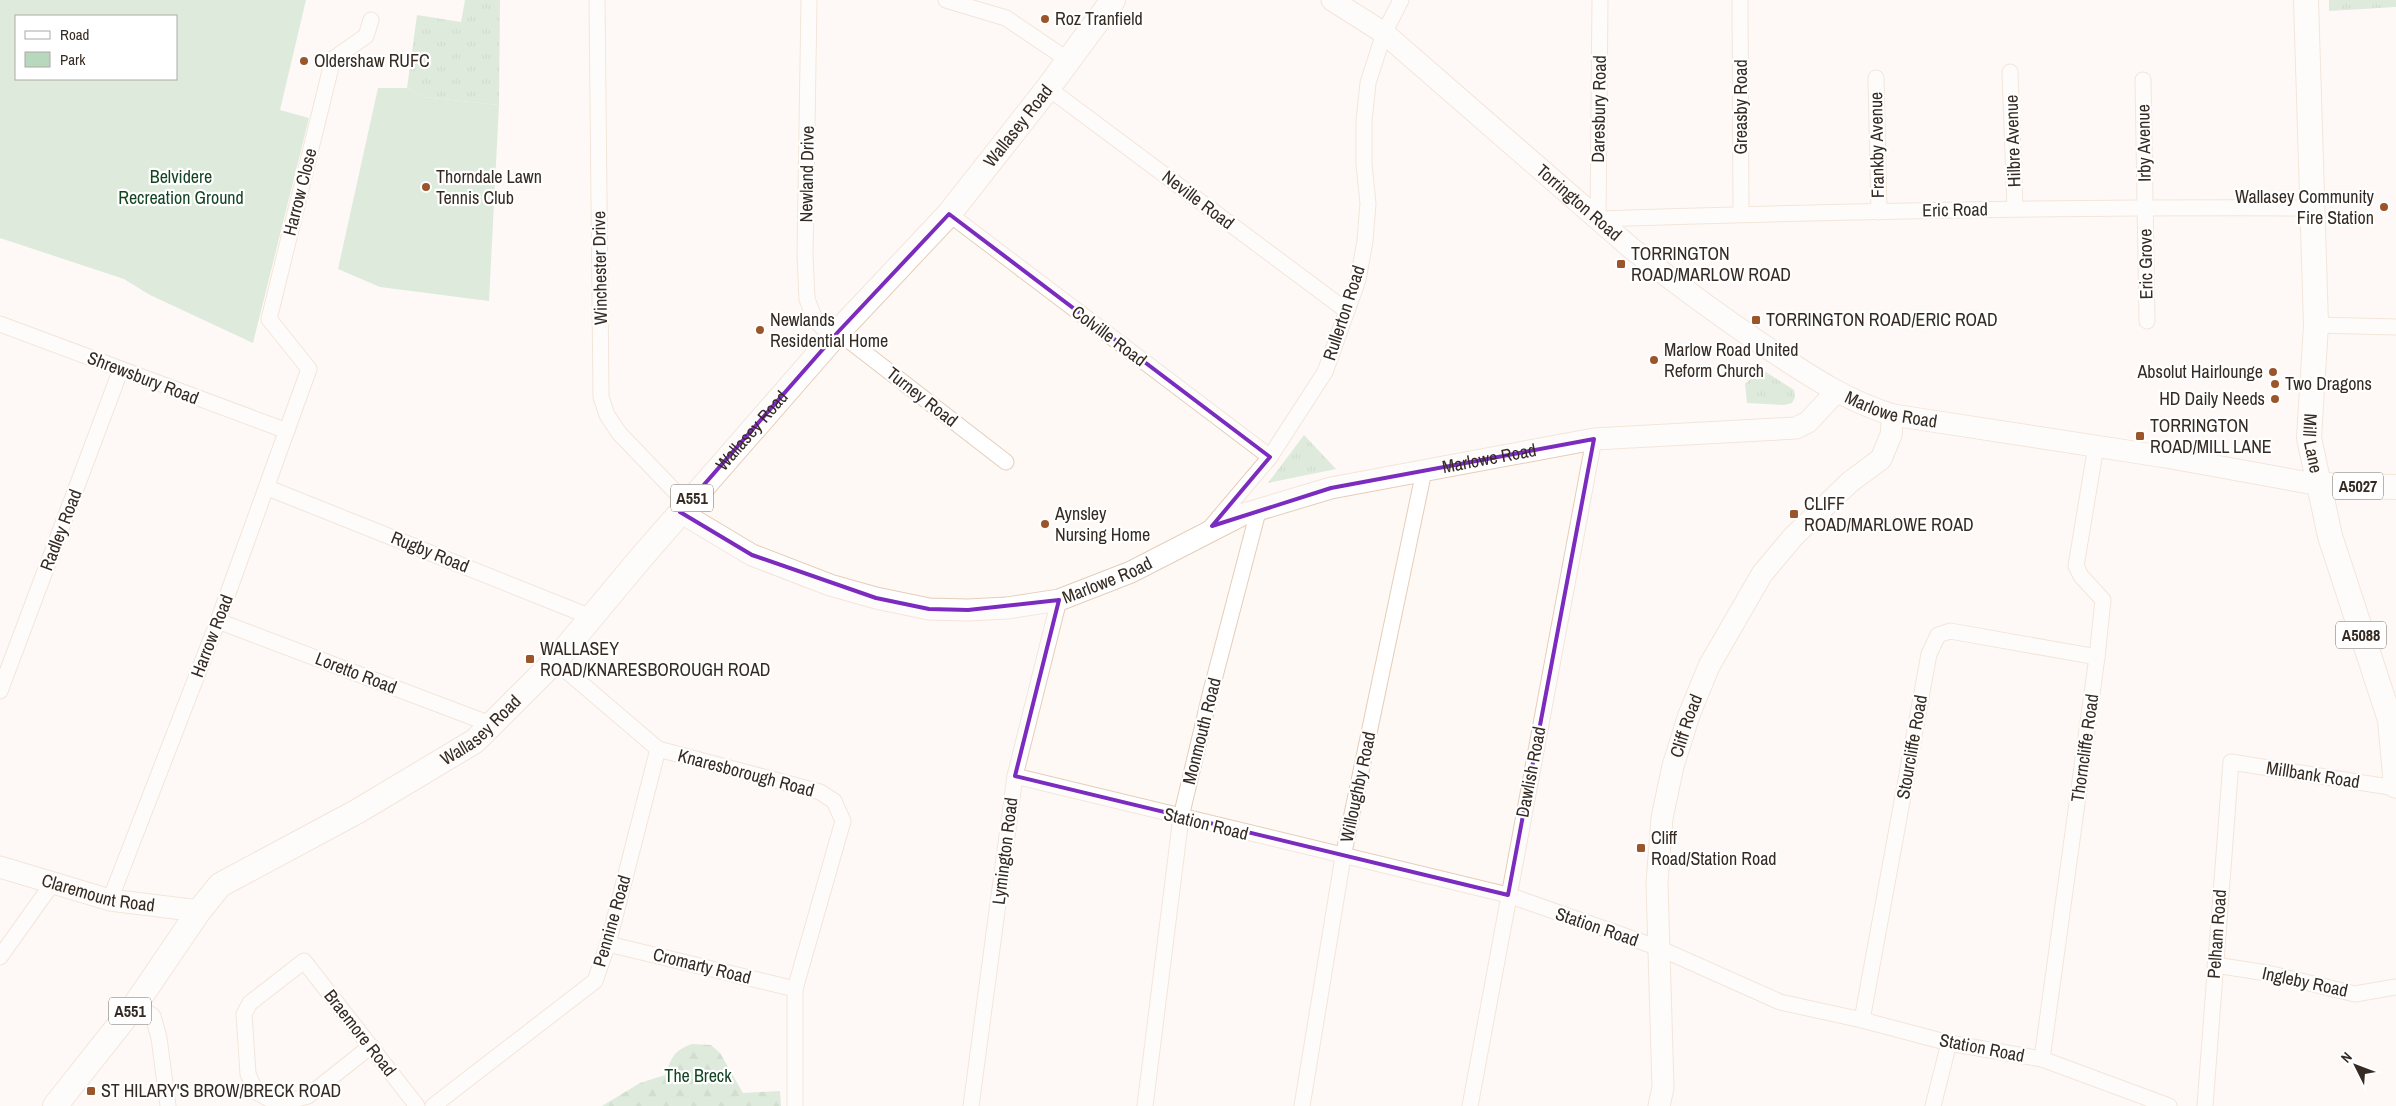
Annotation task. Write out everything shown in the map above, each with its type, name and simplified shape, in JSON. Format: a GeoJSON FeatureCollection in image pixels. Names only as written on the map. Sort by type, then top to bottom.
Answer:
{"type":"FeatureCollection","features":[{"type":"Feature","properties":{"kind":"main road","name":"Wallasey Road"},"geometry":{"type":"LineString","coordinates":[[199,911],[220,885],[358,811],[475,741],[493,725],[555,661],[684,508],[836,335],[949,214],[1048,88],[1113,0]]}},
{"type":"Feature","properties":{"kind":"main road","name":"Mill Lane"},"geometry":{"type":"LineString","coordinates":[[2306,0],[2316,325],[2309,438],[2330,536],[2390,720],[2396,787]]}},
{"type":"Feature","properties":{"kind":"main road","name":"A5027"},"geometry":{"type":"LineString","coordinates":[[2320,485],[2396,487]]}},
{"type":"Feature","properties":{"kind":"main road","name":"A551"},"geometry":{"type":"LineString","coordinates":[[54,1106],[135,1005],[199,911]]}},
{"type":"Feature","properties":{"kind":"street","name":"Winchester Drive"},"geometry":{"type":"LineString","coordinates":[[597,0],[601,396],[607,415],[619,433],[684,508]]}},
{"type":"Feature","properties":{"kind":"street","name":"Newland Drive"},"geometry":{"type":"LineString","coordinates":[[809,0],[805,255],[807,299],[814,320],[836,335]]}},
{"type":"Feature","properties":{"kind":"street"},"geometry":{"type":"LineString","coordinates":[[946,0],[1006,18],[1068,60]]}},
{"type":"Feature","properties":{"kind":"street","name":"Torrington Road"},"geometry":{"type":"LineString","coordinates":[[1332,0],[1384,33],[1652,265],[1720,316],[1836,392]]}},
{"type":"Feature","properties":{"kind":"street","name":"Rullerton Road"},"geometry":{"type":"LineString","coordinates":[[1206,533],[1270,457],[1325,372],[1358,280],[1365,241],[1368,203],[1364,164],[1364,121],[1368,83],[1384,33],[1401,0]]}},
{"type":"Feature","properties":{"kind":"street","name":"Daresbury Road"},"geometry":{"type":"LineString","coordinates":[[1598,219],[1600,0]]}},
{"type":"Feature","properties":{"kind":"street","name":"Greasby Road"},"geometry":{"type":"LineString","coordinates":[[1740,0],[1742,214]]}},
{"type":"Feature","properties":{"kind":"street","name":"Harrow Close"},"geometry":{"type":"LineString","coordinates":[[309,369],[269,319],[333,58],[366,36],[372,20]]}},
{"type":"Feature","properties":{"kind":"street","name":"Hilbre Avenue"},"geometry":{"type":"LineString","coordinates":[[2010,72],[2015,209]]}},
{"type":"Feature","properties":{"kind":"street","name":"Frankby Avenue"},"geometry":{"type":"LineString","coordinates":[[1876,78],[1879,212]]}},
{"type":"Feature","properties":{"kind":"street","name":"Irby Avenue"},"geometry":{"type":"LineString","coordinates":[[2143,80],[2145,207]]}},
{"type":"Feature","properties":{"kind":"street","name":"Neville Road"},"geometry":{"type":"LineString","coordinates":[[1048,88],[1347,311]]}},
{"type":"Feature","properties":{"kind":"street","name":"Eric Road"},"geometry":{"type":"LineString","coordinates":[[1598,219],[1742,214],[2015,209],[2145,207],[2312,208]]}},
{"type":"Feature","properties":{"kind":"street","name":"Eric Grove"},"geometry":{"type":"LineString","coordinates":[[2145,207],[2147,321]]}},
{"type":"Feature","properties":{"kind":"street","name":"Colville Road"},"geometry":{"type":"LineString","coordinates":[[949,214],[1270,457]]}},
{"type":"Feature","properties":{"kind":"street","name":"Shrewsbury Road"},"geometry":{"type":"LineString","coordinates":[[0,324],[287,432]]}},
{"type":"Feature","properties":{"kind":"street"},"geometry":{"type":"LineString","coordinates":[[2316,325],[2396,326]]}},
{"type":"Feature","properties":{"kind":"street","name":"Turney Road"},"geometry":{"type":"LineString","coordinates":[[836,335],[1006,462]]}},
{"type":"Feature","properties":{"kind":"street","name":"Radley Road"},"geometry":{"type":"LineString","coordinates":[[0,691],[121,369]]}},
{"type":"Feature","properties":{"kind":"street","name":"Harrow Road"},"geometry":{"type":"LineString","coordinates":[[110,900],[268,488],[309,369]]}},
{"type":"Feature","properties":{"kind":"street","name":"Marlowe Road"},"geometry":{"type":"LineString","coordinates":[[684,508],[752,555],[805,576],[876,598],[930,609],[968,610],[1007,608],[1059,600],[1131,572],[1259,508],[1331,488],[1594,439],[1796,428],[1808,422],[1836,392],[1868,408],[1893,415],[2096,446],[2320,485]]}},
{"type":"Feature","properties":{"kind":"street","name":"Cliff Road"},"geometry":{"type":"LineString","coordinates":[[1659,1106],[1663,1088],[1656,883],[1662,818],[1676,757],[1689,715],[1710,666],[1762,574],[1807,524],[1850,482],[1881,459],[1891,435],[1893,415]]}},
{"type":"Feature","properties":{"kind":"street","name":"Dawlish Road"},"geometry":{"type":"LineString","coordinates":[[1470,1106],[1594,439]]}},
{"type":"Feature","properties":{"kind":"street","name":"Thorncliffe Road"},"geometry":{"type":"LineString","coordinates":[[2042,1059],[2097,657],[2103,600],[2081,576],[2076,566],[2096,446]]}},
{"type":"Feature","properties":{"kind":"street","name":"Willoughby Road"},"geometry":{"type":"LineString","coordinates":[[1302,1106],[1343,857],[1424,471]]}},
{"type":"Feature","properties":{"kind":"street","name":"Rugby Road"},"geometry":{"type":"LineString","coordinates":[[268,488],[591,617]]}},
{"type":"Feature","properties":{"kind":"street","name":"Monmouth Road"},"geometry":{"type":"LineString","coordinates":[[1145,1106],[1181,818],[1210,696],[1259,508]]}},
{"type":"Feature","properties":{"kind":"street","name":"Lymington Road"},"geometry":{"type":"LineString","coordinates":[[972,1106],[1015,776],[1059,600]]}},
{"type":"Feature","properties":{"kind":"street","name":"Loretto Road"},"geometry":{"type":"LineString","coordinates":[[218,621],[493,725]]}},
{"type":"Feature","properties":{"kind":"street","name":"Stourcliffe Road"},"geometry":{"type":"LineString","coordinates":[[1862,1020],[1929,654],[1938,635],[1950,631],[2097,657]]}},
{"type":"Feature","properties":{"kind":"street","name":"Knaresborough Road"},"geometry":{"type":"LineString","coordinates":[[555,661],[658,750],[820,792],[834,801],[843,821],[795,989],[795,1106]]}},
{"type":"Feature","properties":{"kind":"street","name":"Pennine Road"},"geometry":{"type":"LineString","coordinates":[[433,1106],[595,981],[608,944],[658,750]]}},
{"type":"Feature","properties":{"kind":"street","name":"Millbank Road"},"geometry":{"type":"LineString","coordinates":[[2231,762],[2396,787]]}},
{"type":"Feature","properties":{"kind":"street","name":"Pelham Road"},"geometry":{"type":"LineString","coordinates":[[2205,1106],[2231,762]]}},
{"type":"Feature","properties":{"kind":"street","name":"Station Road"},"geometry":{"type":"LineString","coordinates":[[1015,776],[1181,818],[1508,895],[1659,948],[1780,1002],[1862,1020],[1949,1043],[2042,1059],[2170,1106]]}},
{"type":"Feature","properties":{"kind":"street","name":"Claremount Road"},"geometry":{"type":"LineString","coordinates":[[0,867],[110,900],[199,911]]}},
{"type":"Feature","properties":{"kind":"street"},"geometry":{"type":"LineString","coordinates":[[0,956],[52,884]]}},
{"type":"Feature","properties":{"kind":"street","name":"Cromarty Road"},"geometry":{"type":"LineString","coordinates":[[608,944],[795,989]]}},
{"type":"Feature","properties":{"kind":"street","name":"Braemore Road"},"geometry":{"type":"LineString","coordinates":[[370,1046],[308,1096],[293,1100],[273,1101],[256,1092],[248,1074],[244,1014],[250,1003],[304,961],[417,1106]]}},
{"type":"Feature","properties":{"kind":"street","name":"Ingleby Road"},"geometry":{"type":"LineString","coordinates":[[2215,965],[2267,973],[2355,994],[2396,987]]}},
{"type":"Feature","properties":{"kind":"street"},"geometry":{"type":"LineString","coordinates":[[135,1005],[153,1016],[159,1038],[168,1106]]}},
{"type":"Feature","properties":{"kind":"street"},"geometry":{"type":"LineString","coordinates":[[1933,1106],[1949,1043]]}},
{"type":"Feature","properties":{"kind":"highlighted area"},"geometry":{"type":"Polygon","coordinates":[[[949,214],[1270,457],[1212,526],[1331,488],[1594,439],[1508,895],[1015,776],[1059,600],[968,610],[929,609],[876,598],[752,555],[680,512],[838,332],[949,214]]]}},
{"type":"Feature","properties":{"kind":"green space","name":"Belvidere Recreation Ground"},"geometry":{"type":"Polygon","coordinates":[[[0,0],[306,0],[280,110],[309,118],[253,343],[150,295],[124,279],[0,238],[0,0]]]}},
{"type":"Feature","properties":{"kind":"green space"},"geometry":{"type":"Polygon","coordinates":[[[465,0],[500,0],[499,105],[423,97],[407,88],[417,15],[461,22],[465,0]]]}},
{"type":"Feature","properties":{"kind":"green space"},"geometry":{"type":"Polygon","coordinates":[[[2329,0],[2396,0],[2396,7],[2329,11],[2329,0]]]}},
{"type":"Feature","properties":{"kind":"green space","name":"Thorndale Lawn Tennis Club"},"geometry":{"type":"Polygon","coordinates":[[[378,88],[407,88],[423,97],[499,105],[489,301],[380,287],[338,269],[378,88]]]}},
{"type":"Feature","properties":{"kind":"green space"},"geometry":{"type":"Polygon","coordinates":[[[1761,369],[1794,390],[1795,397],[1792,403],[1784,405],[1747,403],[1745,384],[1761,369]]]}},
{"type":"Feature","properties":{"kind":"green space"},"geometry":{"type":"Polygon","coordinates":[[[1304,435],[1336,469],[1268,483],[1304,435]]]}},
{"type":"Feature","properties":{"kind":"green space","name":"The Breck"},"geometry":{"type":"Polygon","coordinates":[[[692,1044],[711,1045],[720,1053],[743,1093],[780,1091],[781,1106],[602,1106],[640,1083],[665,1075],[674,1055],[692,1044]]]}},
{"type":"Feature","properties":{"kind":"place","name":"Roz Tranfield"},"geometry":{"type":"Point","coordinates":[1045,19]}},
{"type":"Feature","properties":{"kind":"place","name":"Oldershaw RUFC"},"geometry":{"type":"Point","coordinates":[304,61]}},
{"type":"Feature","properties":{"kind":"place","name":"Thorndale Lawn Tennis Club"},"geometry":{"type":"Point","coordinates":[426,187]}},
{"type":"Feature","properties":{"kind":"place","name":"Wallasey Community Fire Station"},"geometry":{"type":"Point","coordinates":[2384,207]}},
{"type":"Feature","properties":{"kind":"place","name":"TORRINGTON ROAD/MARLOW ROAD"},"geometry":{"type":"Point","coordinates":[1621,264]}},
{"type":"Feature","properties":{"kind":"place","name":"TORRINGTON ROAD/ERIC ROAD"},"geometry":{"type":"Point","coordinates":[1756,320]}},
{"type":"Feature","properties":{"kind":"place","name":"Newlands Residential Home"},"geometry":{"type":"Point","coordinates":[760,330]}},
{"type":"Feature","properties":{"kind":"place","name":"Marlow Road United Reform Church"},"geometry":{"type":"Point","coordinates":[1654,360]}},
{"type":"Feature","properties":{"kind":"place","name":"Absolut Hairlounge"},"geometry":{"type":"Point","coordinates":[2273,372]}},
{"type":"Feature","properties":{"kind":"place","name":"Two Dragons"},"geometry":{"type":"Point","coordinates":[2275,384]}},
{"type":"Feature","properties":{"kind":"place","name":"HD Daily Needs"},"geometry":{"type":"Point","coordinates":[2275,399]}},
{"type":"Feature","properties":{"kind":"place","name":"TORRINGTON ROAD/MILL LANE"},"geometry":{"type":"Point","coordinates":[2140,436]}},
{"type":"Feature","properties":{"kind":"place","name":"CLIFF ROAD/MARLOWE ROAD"},"geometry":{"type":"Point","coordinates":[1794,514]}},
{"type":"Feature","properties":{"kind":"place","name":"Aynsley Nursing Home"},"geometry":{"type":"Point","coordinates":[1045,524]}},
{"type":"Feature","properties":{"kind":"place","name":"WALLASEY ROAD/KNARESBOROUGH ROAD"},"geometry":{"type":"Point","coordinates":[530,659]}},
{"type":"Feature","properties":{"kind":"place","name":"Cliff Road/Station Road"},"geometry":{"type":"Point","coordinates":[1641,848]}},
{"type":"Feature","properties":{"kind":"place","name":"ST HILARY'S BROW/BRECK ROAD"},"geometry":{"type":"Point","coordinates":[91,1091]}}]}
